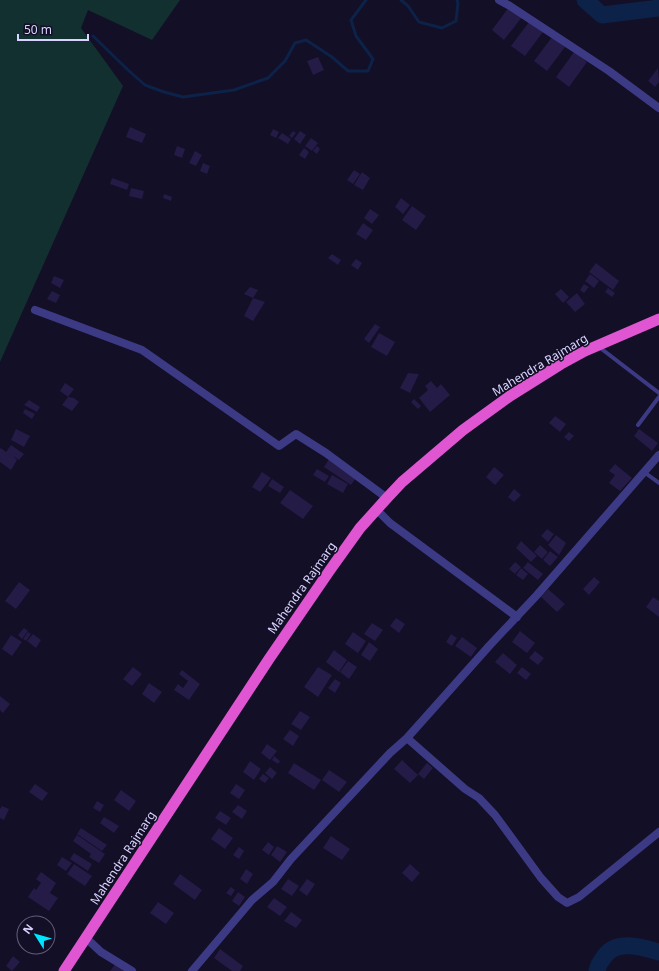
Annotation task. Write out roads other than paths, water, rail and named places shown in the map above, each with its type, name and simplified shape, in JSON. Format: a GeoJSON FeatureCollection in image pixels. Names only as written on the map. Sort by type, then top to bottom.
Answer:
{"type":"FeatureCollection","features":[{"type":"Feature","properties":{"kind":"highway","name":"Mahendra Rajmarg"},"geometry":{"type":"LineString","coordinates":[[64,971],[269,659],[360,528],[387,498],[402,482],[463,430],[510,396],[561,364],[659,319]]}},
{"type":"Feature","properties":{"kind":"street"},"geometry":{"type":"LineString","coordinates":[[499,0],[609,71],[659,108]]}},
{"type":"Feature","properties":{"kind":"street"},"geometry":{"type":"LineString","coordinates":[[35,310],[142,350],[279,446],[296,434],[326,453],[387,498]]}},
{"type":"Feature","properties":{"kind":"street"},"geometry":{"type":"LineString","coordinates":[[192,971],[252,900],[273,882],[291,859],[374,770],[407,738],[659,455]]}},
{"type":"Feature","properties":{"kind":"street"},"geometry":{"type":"LineString","coordinates":[[377,510],[390,523],[517,616]]}},
{"type":"Feature","properties":{"kind":"street"},"geometry":{"type":"LineString","coordinates":[[407,738],[465,789],[479,798],[495,815],[541,878],[558,897],[567,904],[579,897],[659,832]]}},
{"type":"Feature","properties":{"kind":"street"},"geometry":{"type":"LineString","coordinates":[[86,938],[101,952],[132,971]]}},
{"type":"Feature","properties":{"kind":"lane"},"geometry":{"type":"LineString","coordinates":[[598,346],[659,394]]}},
{"type":"Feature","properties":{"kind":"lane"},"geometry":{"type":"LineString","coordinates":[[638,425],[659,397]]}},
{"type":"Feature","properties":{"kind":"lane"},"geometry":{"type":"LineString","coordinates":[[644,472],[659,483]]}},
{"type":"Feature","properties":{"kind":"waterway"},"geometry":{"type":"LineString","coordinates":[[93,36],[145,85],[183,97],[234,90],[268,78],[285,61],[295,43],[306,40],[332,57],[348,71],[368,71],[373,59],[356,36],[351,20],[366,0]]}},
{"type":"Feature","properties":{"kind":"waterway"},"geometry":{"type":"LineString","coordinates":[[401,0],[408,6],[419,22],[442,28],[456,21],[457,0]]}},
{"type":"Feature","properties":{"kind":"waterway"},"geometry":{"type":"LineString","coordinates":[[585,0],[602,15],[659,8]]}},
{"type":"Feature","properties":{"kind":"waterway"},"geometry":{"type":"LineString","coordinates":[[597,971],[599,965],[609,951],[615,948],[629,946],[659,952]]}}]}
